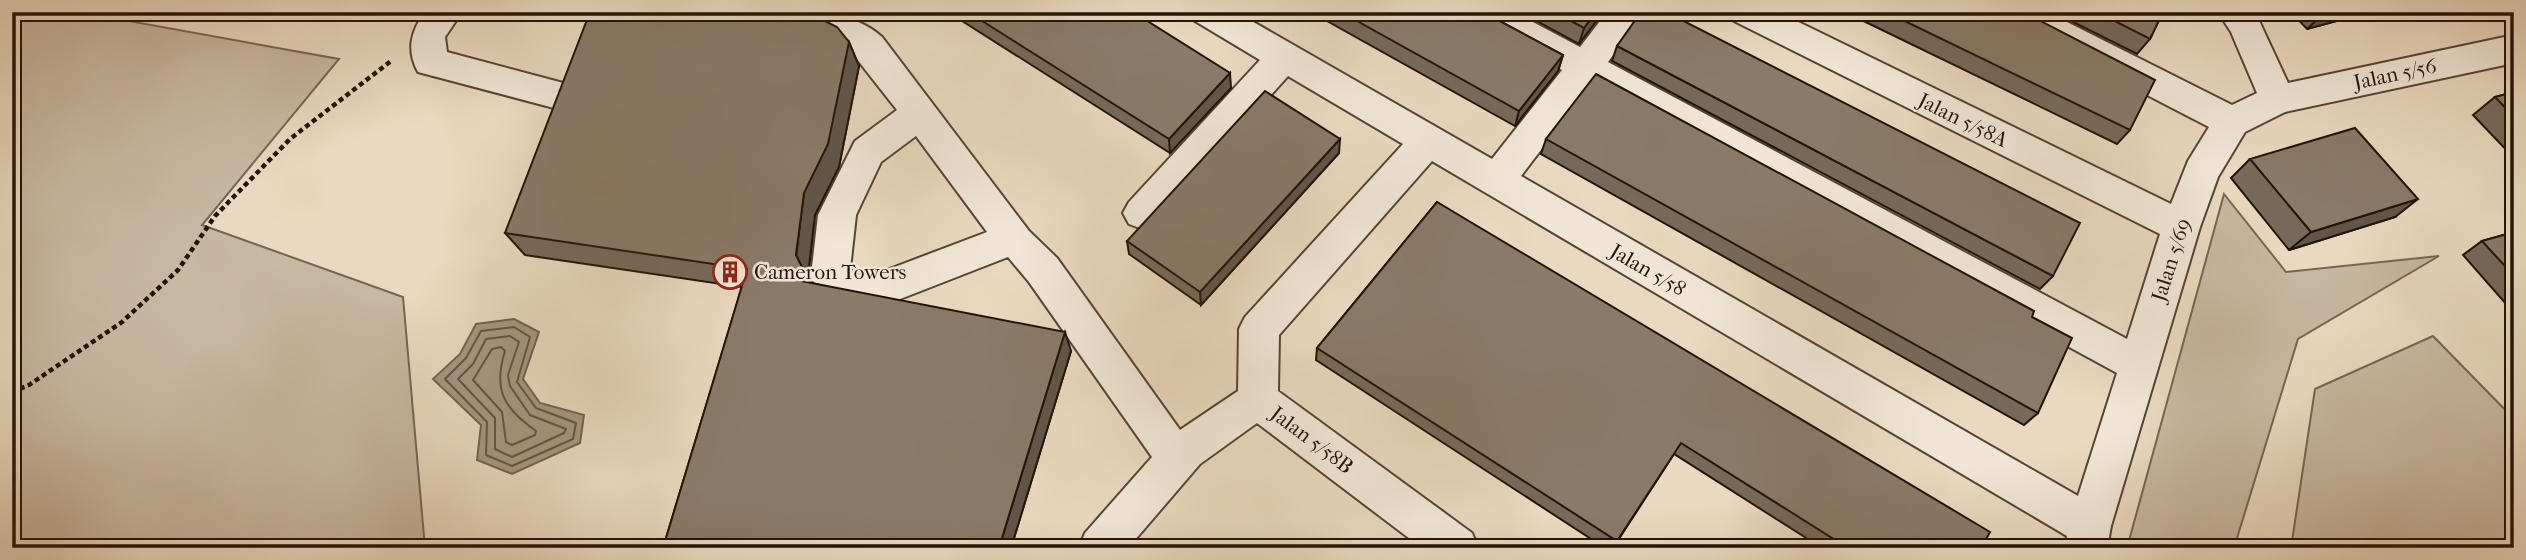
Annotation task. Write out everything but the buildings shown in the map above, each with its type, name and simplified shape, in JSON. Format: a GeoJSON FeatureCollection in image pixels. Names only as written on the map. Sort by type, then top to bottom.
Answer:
{"type":"FeatureCollection","features":[{"type":"Feature","properties":{"kind":"street"},"geometry":{"type":"LineString","coordinates":[[795,12],[860,39],[870,47],[1016,242],[1043,270],[1175,446]]}},
{"type":"Feature","properties":{"kind":"street","name":"Jalan 5/58"},"geometry":{"type":"LineString","coordinates":[[1208,12],[1496,181],[2088,537]]}},
{"type":"Feature","properties":{"kind":"street"},"geometry":{"type":"LineString","coordinates":[[1484,12],[2139,365]]}},
{"type":"Feature","properties":{"kind":"street"},"geometry":{"type":"LineString","coordinates":[[1496,181],[1627,12]]}},
{"type":"Feature","properties":{"kind":"street","name":"Jalan 5/58A"},"geometry":{"type":"LineString","coordinates":[[1746,12],[2180,228]]}},
{"type":"Feature","properties":{"kind":"street"},"geometry":{"type":"LineString","coordinates":[[2016,12],[2232,122],[2277,99],[2246,26],[2235,12]]}},
{"type":"Feature","properties":{"kind":"street"},"geometry":{"type":"LineString","coordinates":[[436,23],[430,62],[554,94]]}},
{"type":"Feature","properties":{"kind":"street","name":"Jalan 5/56"},"geometry":{"type":"LineString","coordinates":[[2277,99],[2514,49]]}},
{"type":"Feature","properties":{"kind":"street"},"geometry":{"type":"LineString","coordinates":[[1142,213],[1284,57]]}},
{"type":"Feature","properties":{"kind":"street"},"geometry":{"type":"LineString","coordinates":[[920,113],[868,152],[837,215],[830,276],[848,289],[872,293],[1006,241],[1016,242]]}},
{"type":"Feature","properties":{"kind":"street","name":"Jalan 5/69"},"geometry":{"type":"LineString","coordinates":[[2088,537],[2180,228],[2201,172],[2232,122]]}},
{"type":"Feature","properties":{"kind":"street"},"geometry":{"type":"LineString","coordinates":[[1100,548],[1175,446],[1258,388],[1259,329],[1427,142]]}},
{"type":"Feature","properties":{"kind":"street","name":"Jalan 5/58B"},"geometry":{"type":"LineString","coordinates":[[1258,388],[1457,548]]}},
{"type":"Feature","properties":{"kind":"path"},"geometry":{"type":"LineString","coordinates":[[12,392],[29,385],[122,322],[178,270],[215,216],[290,139],[436,23]]}},
{"type":"Feature","properties":{"kind":"shaded area"},"geometry":{"type":"Polygon","coordinates":[[[12,12],[101,12],[101,16],[339,59],[202,225],[403,297],[425,548],[12,548],[12,12]]]}},
{"type":"Feature","properties":{"kind":"shaded area"},"geometry":{"type":"Polygon","coordinates":[[[2224,194],[2286,272],[2439,256],[2298,339],[2234,548],[2127,548],[2224,194]]]}},
{"type":"Feature","properties":{"kind":"shaded area"},"geometry":{"type":"Polygon","coordinates":[[[2433,336],[2514,419],[2514,503],[2507,548],[2291,548],[2315,389],[2433,336]]]}},
{"type":"Feature","properties":{"kind":"water"},"geometry":{"type":"Polygon","coordinates":[[[514,319],[539,332],[523,379],[540,403],[584,415],[580,443],[512,474],[477,460],[481,425],[433,379],[460,354],[476,324],[514,319]]]}},
{"type":"Feature","properties":{"kind":"place","name":"Cameron Towers"},"geometry":{"type":"Point","coordinates":[730,272]}}]}
